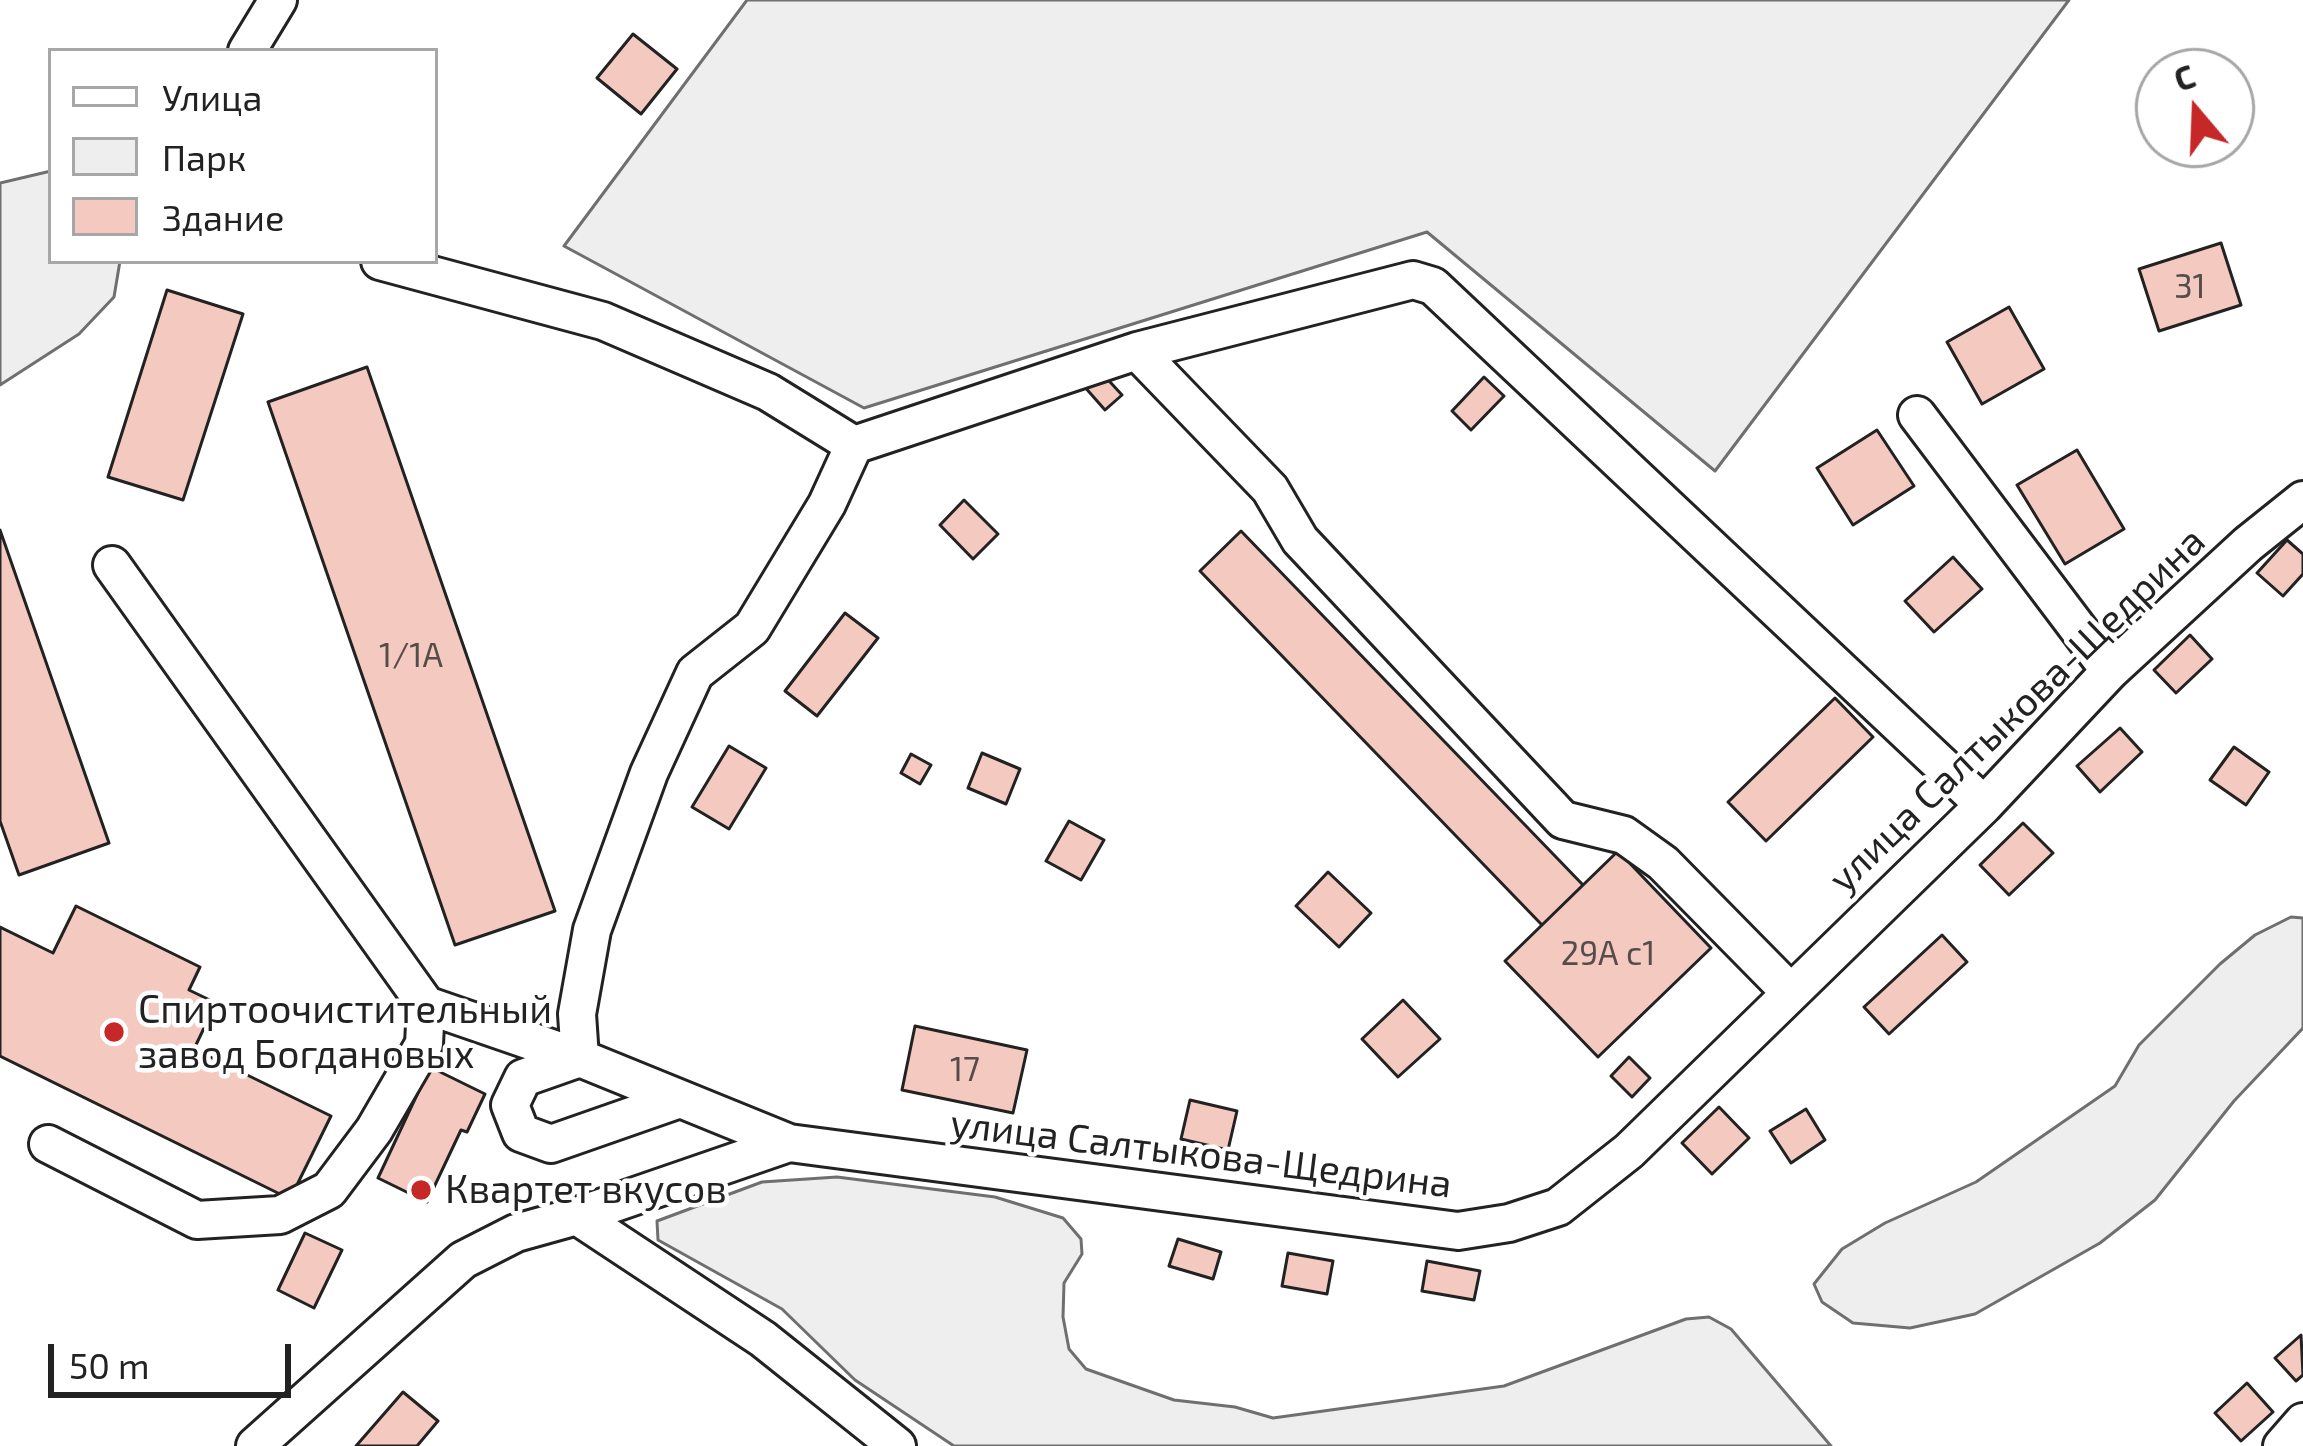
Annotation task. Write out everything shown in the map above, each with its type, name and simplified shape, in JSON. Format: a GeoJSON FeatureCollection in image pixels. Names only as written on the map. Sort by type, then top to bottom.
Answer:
{"type":"FeatureCollection","features":[{"type":"Feature","properties":{"kind":"street"},"geometry":{"type":"LineString","coordinates":[[249,48],[278,0]]}},
{"type":"Feature","properties":{"kind":"street"},"geometry":{"type":"LineString","coordinates":[[391,264],[603,321],[768,392],[854,446]]}},
{"type":"Feature","properties":{"kind":"street"},"geometry":{"type":"LineString","coordinates":[[580,1058],[577,1014],[592,930],[649,772],[695,673],[752,628],[827,504],[854,446],[1137,351],[1413,280],[1433,286],[1984,805]]}},
{"type":"Feature","properties":{"kind":"street"},"geometry":{"type":"LineString","coordinates":[[1137,351],[1270,490],[1300,540],[1563,820],[1624,835],[1664,863],[1789,991]]}},
{"type":"Feature","properties":{"kind":"street"},"geometry":{"type":"LineString","coordinates":[[1917,415],[2110,671]]}},
{"type":"Feature","properties":{"kind":"street","name":"улица Салтыкова-Щедрина"},"geometry":{"type":"LineString","coordinates":[[255,1446],[463,1260],[516,1233],[789,1143],[1458,1232],[1558,1208],[1629,1151],[1984,805],[2110,671],[2303,500]]}},
{"type":"Feature","properties":{"kind":"street"},"geometry":{"type":"LineString","coordinates":[[112,565],[426,1005],[580,1058],[789,1143]]}},
{"type":"Feature","properties":{"kind":"street"},"geometry":{"type":"LineString","coordinates":[[48,1144],[196,1220],[280,1215],[329,1190],[374,1130],[424,1044],[426,1005]]}},
{"type":"Feature","properties":{"kind":"street"},"geometry":{"type":"LineString","coordinates":[[580,1058],[523,1078],[510,1105],[520,1133],[551,1144],[677,1100]]}},
{"type":"Feature","properties":{"kind":"street"},"geometry":{"type":"LineString","coordinates":[[577,1216],[763,1339],[897,1446]]}},
{"type":"Feature","properties":{"kind":"street"},"geometry":{"type":"LineString","coordinates":[[2282,1446],[2303,1422]]}},
{"type":"Feature","properties":{"kind":"green space"},"geometry":{"type":"Polygon","coordinates":[[[747,0],[2069,0],[1715,471],[1427,232],[864,408],[564,246],[747,0]]]}},
{"type":"Feature","properties":{"kind":"green space"},"geometry":{"type":"Polygon","coordinates":[[[48,172],[48,264],[120,264],[114,297],[79,334],[0,385],[0,183],[48,172]]]}},
{"type":"Feature","properties":{"kind":"green space"},"geometry":{"type":"Polygon","coordinates":[[[2291,917],[2303,918],[2303,1028],[2234,1101],[2155,1200],[2100,1243],[1975,1314],[1910,1328],[1853,1323],[1822,1302],[1814,1284],[1842,1249],[1885,1223],[1976,1182],[2115,1086],[2139,1045],[2220,964],[2255,935],[2291,917]]]}},
{"type":"Feature","properties":{"kind":"green space"},"geometry":{"type":"Polygon","coordinates":[[[837,1177],[995,1197],[1063,1218],[1081,1239],[1082,1254],[1064,1283],[1069,1349],[1086,1369],[1174,1400],[1235,1407],[1273,1418],[1504,1386],[1686,1319],[1709,1317],[1731,1329],[1831,1446],[954,1446],[855,1380],[782,1309],[658,1240],[657,1221],[762,1182],[837,1177]]]}},
{"type":"Feature","properties":{"kind":"building"},"geometry":{"type":"Polygon","coordinates":[[[633,34],[677,69],[641,114],[597,78],[633,34]]]}},
{"type":"Feature","properties":{"kind":"building"},"geometry":{"type":"Polygon","coordinates":[[[2221,243],[2241,305],[2159,331],[2139,269],[2221,243]]]}},
{"type":"Feature","properties":{"kind":"building"},"geometry":{"type":"Polygon","coordinates":[[[167,290],[243,314],[183,500],[108,477],[167,290]]]}},
{"type":"Feature","properties":{"kind":"building"},"geometry":{"type":"Polygon","coordinates":[[[2009,307],[2044,369],[1982,404],[1947,342],[2009,307]]]}},
{"type":"Feature","properties":{"kind":"building"},"geometry":{"type":"Polygon","coordinates":[[[367,367],[555,911],[455,945],[268,402],[367,367]]]}},
{"type":"Feature","properties":{"kind":"building"},"geometry":{"type":"Polygon","coordinates":[[[1100,371],[1122,395],[1105,410],[1083,385],[1100,371]]]}},
{"type":"Feature","properties":{"kind":"building"},"geometry":{"type":"Polygon","coordinates":[[[1484,377],[1504,396],[1471,430],[1452,411],[1484,377]]]}},
{"type":"Feature","properties":{"kind":"building"},"geometry":{"type":"Polygon","coordinates":[[[1877,430],[1914,486],[1853,525],[1817,468],[1877,430]]]}},
{"type":"Feature","properties":{"kind":"building"},"geometry":{"type":"Polygon","coordinates":[[[2077,450],[2124,529],[2065,564],[2017,485],[2077,450]]]}},
{"type":"Feature","properties":{"kind":"building"},"geometry":{"type":"Polygon","coordinates":[[[964,500],[998,534],[973,559],[940,525],[964,500]]]}},
{"type":"Feature","properties":{"kind":"building"},"geometry":{"type":"Polygon","coordinates":[[[0,530],[109,843],[19,875],[0,821],[0,530]]]}},
{"type":"Feature","properties":{"kind":"building"},"geometry":{"type":"Polygon","coordinates":[[[1241,531],[1583,885],[1542,925],[1200,571],[1241,531]]]}},
{"type":"Feature","properties":{"kind":"building"},"geometry":{"type":"Polygon","coordinates":[[[2287,540],[2303,554],[2303,574],[2283,596],[2257,573],[2287,540]]]}},
{"type":"Feature","properties":{"kind":"building"},"geometry":{"type":"Polygon","coordinates":[[[1953,557],[1982,589],[1934,632],[1905,601],[1953,557]]]}},
{"type":"Feature","properties":{"kind":"building"},"geometry":{"type":"Polygon","coordinates":[[[845,613],[878,638],[817,716],[785,691],[845,613]]]}},
{"type":"Feature","properties":{"kind":"building"},"geometry":{"type":"Polygon","coordinates":[[[2190,635],[2212,659],[2176,693],[2154,670],[2190,635]]]}},
{"type":"Feature","properties":{"kind":"building"},"geometry":{"type":"Polygon","coordinates":[[[1835,698],[1873,737],[1766,841],[1728,802],[1835,698]]]}},
{"type":"Feature","properties":{"kind":"building"},"geometry":{"type":"Polygon","coordinates":[[[2120,728],[2142,752],[2100,792],[2077,766],[2120,728]]]}},
{"type":"Feature","properties":{"kind":"building"},"geometry":{"type":"Polygon","coordinates":[[[729,746],[766,768],[729,829],[692,807],[729,746]]]}},
{"type":"Feature","properties":{"kind":"building"},"geometry":{"type":"Polygon","coordinates":[[[2234,747],[2269,772],[2246,805],[2210,780],[2234,747]]]}},
{"type":"Feature","properties":{"kind":"building"},"geometry":{"type":"Polygon","coordinates":[[[982,753],[1020,769],[1006,804],[968,788],[982,753]]]}},
{"type":"Feature","properties":{"kind":"building"},"geometry":{"type":"Polygon","coordinates":[[[911,754],[931,765],[920,784],[901,773],[911,754]]]}},
{"type":"Feature","properties":{"kind":"building"},"geometry":{"type":"Polygon","coordinates":[[[1069,821],[1104,840],[1081,880],[1046,861],[1069,821]]]}},
{"type":"Feature","properties":{"kind":"building"},"geometry":{"type":"Polygon","coordinates":[[[2023,823],[2053,853],[2009,895],[1980,865],[2023,823]]]}},
{"type":"Feature","properties":{"kind":"building"},"geometry":{"type":"Polygon","coordinates":[[[1618,851],[1711,948],[1598,1057],[1505,961],[1618,851]]]}},
{"type":"Feature","properties":{"kind":"building"},"geometry":{"type":"Polygon","coordinates":[[[1328,872],[1371,913],[1339,947],[1296,906],[1328,872]]]}},
{"type":"Feature","properties":{"kind":"building"},"geometry":{"type":"Polygon","coordinates":[[[76,906],[200,967],[189,990],[216,1003],[194,1049],[331,1116],[290,1199],[0,1056],[0,927],[53,953],[76,906]]]}},
{"type":"Feature","properties":{"kind":"building"},"geometry":{"type":"Polygon","coordinates":[[[1942,935],[1967,962],[1889,1034],[1864,1007],[1942,935]]]}},
{"type":"Feature","properties":{"kind":"building"},"geometry":{"type":"Polygon","coordinates":[[[1403,1000],[1440,1039],[1398,1077],[1362,1039],[1403,1000]]]}},
{"type":"Feature","properties":{"kind":"building"},"geometry":{"type":"Polygon","coordinates":[[[915,1026],[1027,1050],[1013,1113],[902,1090],[915,1026]]]}},
{"type":"Feature","properties":{"kind":"building"},"geometry":{"type":"Polygon","coordinates":[[[1629,1057],[1650,1078],[1632,1097],[1611,1076],[1629,1057]]]}},
{"type":"Feature","properties":{"kind":"building"},"geometry":{"type":"Polygon","coordinates":[[[430,1067],[485,1094],[467,1132],[461,1130],[427,1202],[378,1178],[430,1067]]]}},
{"type":"Feature","properties":{"kind":"building"},"geometry":{"type":"Polygon","coordinates":[[[1190,1100],[1237,1111],[1228,1150],[1181,1139],[1190,1100]]]}},
{"type":"Feature","properties":{"kind":"building"},"geometry":{"type":"Polygon","coordinates":[[[1719,1107],[1749,1138],[1712,1174],[1682,1143],[1719,1107]]]}},
{"type":"Feature","properties":{"kind":"building"},"geometry":{"type":"Polygon","coordinates":[[[1806,1109],[1825,1140],[1791,1163],[1770,1131],[1806,1109]]]}},
{"type":"Feature","properties":{"kind":"building"},"geometry":{"type":"Polygon","coordinates":[[[305,1233],[342,1250],[314,1308],[278,1290],[305,1233]]]}},
{"type":"Feature","properties":{"kind":"building"},"geometry":{"type":"Polygon","coordinates":[[[1178,1239],[1221,1252],[1213,1279],[1169,1266],[1178,1239]]]}},
{"type":"Feature","properties":{"kind":"building"},"geometry":{"type":"Polygon","coordinates":[[[1288,1253],[1333,1261],[1327,1294],[1282,1286],[1288,1253]]]}},
{"type":"Feature","properties":{"kind":"building"},"geometry":{"type":"Polygon","coordinates":[[[1427,1261],[1480,1271],[1474,1300],[1422,1291],[1427,1261]]]}},
{"type":"Feature","properties":{"kind":"building"},"geometry":{"type":"Polygon","coordinates":[[[2301,1335],[2303,1375],[2296,1381],[2275,1358],[2301,1335]]]}},
{"type":"Feature","properties":{"kind":"building"},"geometry":{"type":"Polygon","coordinates":[[[2247,1383],[2273,1412],[2241,1441],[2215,1413],[2247,1383]]]}},
{"type":"Feature","properties":{"kind":"building"},"geometry":{"type":"Polygon","coordinates":[[[403,1392],[438,1421],[417,1446],[356,1446],[403,1392]]]}},
{"type":"Feature","properties":{"kind":"place","name":"Спиртоочистительный завод Богдановых"},"geometry":{"type":"Point","coordinates":[114,1032]}},
{"type":"Feature","properties":{"kind":"place","name":"Квартет вкусов"},"geometry":{"type":"Point","coordinates":[421,1190]}}]}
